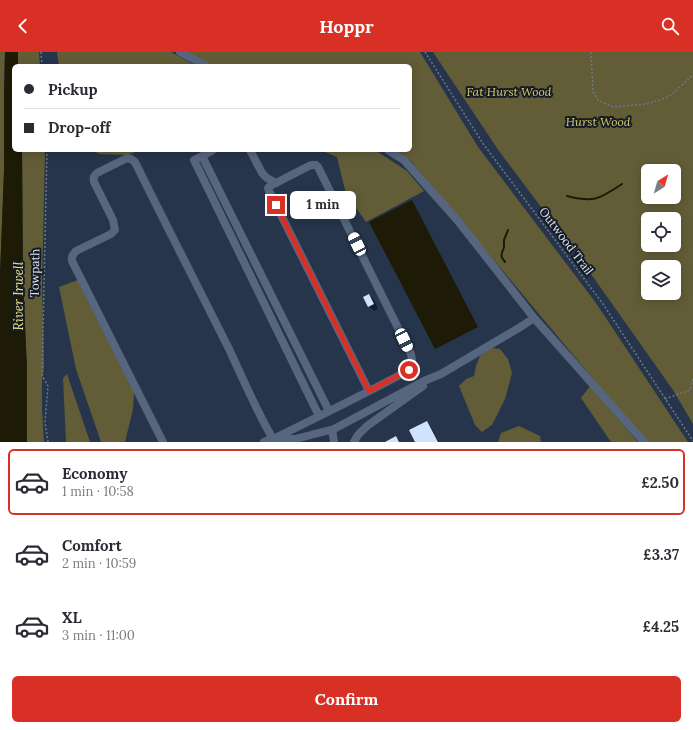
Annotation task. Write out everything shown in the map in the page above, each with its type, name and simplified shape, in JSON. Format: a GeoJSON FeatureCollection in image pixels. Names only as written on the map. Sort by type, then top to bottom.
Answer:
{"type":"FeatureCollection","features":[{"type":"Feature","properties":{"kind":"lane"},"geometry":{"type":"LineString","coordinates":[[180,52],[202,64]]}},
{"type":"Feature","properties":{"kind":"lane"},"geometry":{"type":"LineString","coordinates":[[209,152],[194,160],[320,416]]}},
{"type":"Feature","properties":{"kind":"lane"},"geometry":{"type":"LineString","coordinates":[[251,152],[266,178],[276,183]]}},
{"type":"Feature","properties":{"kind":"lane"},"geometry":{"type":"LineString","coordinates":[[391,152],[404,160],[458,221],[534,318],[644,442]]}},
{"type":"Feature","properties":{"kind":"lane"},"geometry":{"type":"LineString","coordinates":[[202,156],[329,411]]}},
{"type":"Feature","properties":{"kind":"lane"},"geometry":{"type":"LineString","coordinates":[[163,442],[72,261],[72,256],[76,252],[116,230],[113,220],[93,179],[97,173],[127,158],[131,158],[135,162],[273,439]]}},
{"type":"Feature","properties":{"kind":"lane"},"geometry":{"type":"LineString","coordinates":[[273,439],[369,391],[412,368],[411,354],[318,167],[316,165],[311,165],[268,188],[369,391]]}},
{"type":"Feature","properties":{"kind":"lane"},"geometry":{"type":"LineString","coordinates":[[354,442],[358,435],[367,426],[441,374],[534,318]]}},
{"type":"Feature","properties":{"kind":"lane"},"geometry":{"type":"LineString","coordinates":[[264,442],[271,438],[295,439],[332,430],[424,381],[441,374]]}},
{"type":"Feature","properties":{"kind":"lane"},"geometry":{"type":"LineString","coordinates":[[332,430],[334,442]]}},
{"type":"Feature","properties":{"kind":"path"},"geometry":{"type":"LineString","coordinates":[[41,52],[42,64]]}},
{"type":"Feature","properties":{"kind":"path","name":"Outwood Trail"},"geometry":{"type":"LineString","coordinates":[[425,52],[484,145],[602,304],[693,441]]}},
{"type":"Feature","properties":{"kind":"path"},"geometry":{"type":"LineString","coordinates":[[591,52],[593,92],[598,100],[613,107],[646,104],[660,100],[671,95],[693,75]]}},
{"type":"Feature","properties":{"kind":"path","name":"Towpath"},"geometry":{"type":"LineString","coordinates":[[47,152],[42,375],[48,386],[45,422],[48,442]]}},
{"type":"Feature","properties":{"kind":"path"},"geometry":{"type":"LineString","coordinates":[[664,399],[690,390],[693,379]]}},
{"type":"Feature","properties":{"kind":"green space"},"geometry":{"type":"Polygon","coordinates":[[[0,52],[5,52],[4,171],[0,275],[0,52]]]}},
{"type":"Feature","properties":{"kind":"green space"},"geometry":{"type":"Polygon","coordinates":[[[18,52],[39,52],[40,64],[18,64],[18,52]]]}},
{"type":"Feature","properties":{"kind":"green space"},"geometry":{"type":"Polygon","coordinates":[[[57,52],[171,52],[192,64],[59,64],[57,52]]]}},
{"type":"Feature","properties":{"kind":"green space"},"geometry":{"type":"Polygon","coordinates":[[[187,52],[420,52],[478,147],[596,303],[688,442],[646,442],[410,160],[400,152],[412,152],[412,64],[210,64],[187,52]]]}},
{"type":"Feature","properties":{"kind":"green space","name":"Hurst Wood"},"geometry":{"type":"Polygon","coordinates":[[[433,52],[693,52],[693,424],[673,390],[586,267],[499,151],[433,52]]]}},
{"type":"Feature","properties":{"kind":"green space"},"geometry":{"type":"Polygon","coordinates":[[[22,152],[45,152],[42,284],[44,367],[42,381],[42,409],[44,442],[27,442],[27,369],[23,280],[22,152]]]}},
{"type":"Feature","properties":{"kind":"green space"},"geometry":{"type":"Polygon","coordinates":[[[96,152],[135,152],[128,155],[99,154],[96,152]]]}},
{"type":"Feature","properties":{"kind":"green space"},"geometry":{"type":"Polygon","coordinates":[[[325,152],[378,152],[407,171],[424,191],[366,222],[346,194],[337,157],[325,152]]]}},
{"type":"Feature","properties":{"kind":"green space"},"geometry":{"type":"Polygon","coordinates":[[[78,280],[134,392],[133,409],[125,442],[101,442],[76,369],[59,287],[78,280]]]}},
{"type":"Feature","properties":{"kind":"green space"},"geometry":{"type":"Polygon","coordinates":[[[491,348],[500,349],[508,359],[512,373],[505,399],[492,425],[482,432],[475,425],[459,386],[466,379],[474,376],[480,356],[491,348]]]}},
{"type":"Feature","properties":{"kind":"green space"},"geometry":{"type":"Polygon","coordinates":[[[67,374],[90,442],[66,442],[63,378],[67,374]]]}},
{"type":"Feature","properties":{"kind":"green space"},"geometry":{"type":"Polygon","coordinates":[[[590,386],[638,442],[611,442],[581,398],[590,386]]]}},
{"type":"Feature","properties":{"kind":"green space"},"geometry":{"type":"Polygon","coordinates":[[[519,426],[540,436],[541,442],[498,442],[501,433],[519,426]]]}},
{"type":"Feature","properties":{"kind":"water","name":"River Irwell"},"geometry":{"type":"Polygon","coordinates":[[[5,52],[18,52],[18,64],[12,64],[12,152],[22,152],[23,280],[27,369],[27,442],[0,442],[0,275],[4,171],[5,52]]]}},
{"type":"Feature","properties":{"kind":"water"},"geometry":{"type":"Polygon","coordinates":[[[412,200],[478,327],[435,349],[369,222],[412,200]]]}},
{"type":"Feature","properties":{"kind":"building"},"geometry":{"type":"Polygon","coordinates":[[[369,294],[374,304],[368,307],[363,297],[369,294]]]}},
{"type":"Feature","properties":{"kind":"building"},"geometry":{"type":"Polygon","coordinates":[[[427,421],[438,442],[415,442],[409,430],[427,421]]]}},
{"type":"Feature","properties":{"kind":"building"},"geometry":{"type":"Polygon","coordinates":[[[396,436],[399,442],[385,442],[396,436]]]}},
{"type":"Feature","properties":{"kind":"waterway"},"geometry":{"type":"LineString","coordinates":[[567,196],[584,199],[596,198],[608,193],[622,184]]}},
{"type":"Feature","properties":{"kind":"waterway"},"geometry":{"type":"LineString","coordinates":[[505,262],[502,258],[502,254],[504,240],[508,230]]}},
{"type":"Feature","properties":{"kind":"route"},"geometry":{"type":"LineString","coordinates":[[276,205],[369,391],[409,370]]}},
{"type":"Feature","properties":{"kind":"park label","name":"Fat Hurst Wood"},"geometry":{"type":"Point","coordinates":[509,92]}}]}
